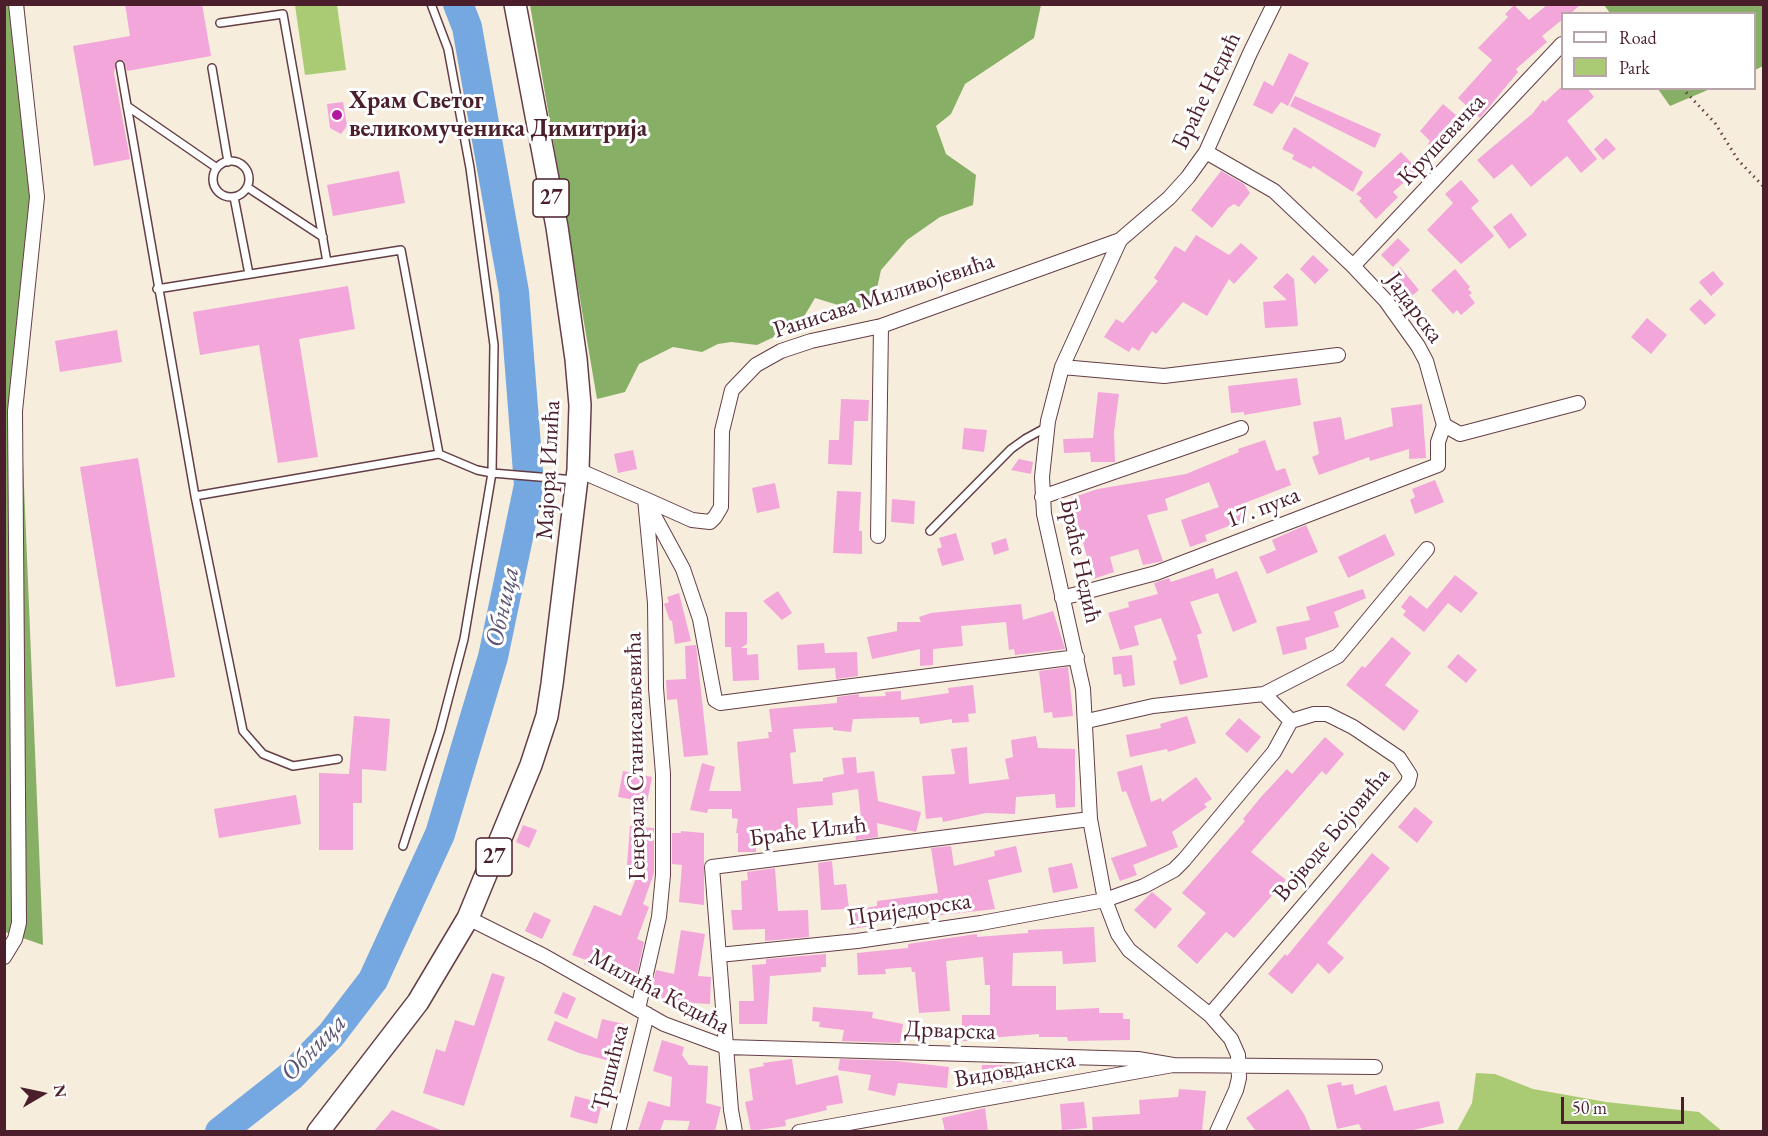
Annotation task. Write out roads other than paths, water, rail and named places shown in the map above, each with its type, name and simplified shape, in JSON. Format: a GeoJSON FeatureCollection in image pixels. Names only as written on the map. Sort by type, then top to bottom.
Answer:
{"type":"FeatureCollection","features":[{"type":"Feature","properties":{"kind":"main road","name":"Мајора Илића"},"geometry":{"type":"LineString","coordinates":[[318,1131],[424,994],[468,918],[531,765],[547,716],[559,638],[578,475],[580,405],[564,273],[515,4]]}},
{"type":"Feature","properties":{"kind":"street"},"geometry":{"type":"LineString","coordinates":[[4,957],[15,939],[20,923],[15,411],[37,197],[16,4]]}},
{"type":"Feature","properties":{"kind":"street","name":"Браће Недић"},"geometry":{"type":"LineString","coordinates":[[1216,1131],[1236,1090],[1239,1064],[1238,1055],[1227,1032],[1210,1015],[1129,950],[1118,934],[1105,900],[1090,819],[1087,721],[1077,657],[1062,598],[1042,497],[1047,427],[1062,367],[1120,240],[1169,198],[1206,152],[1274,4]]}},
{"type":"Feature","properties":{"kind":"street","name":"Крушевачка"},"geometry":{"type":"LineString","coordinates":[[1353,266],[1561,46]]}},
{"type":"Feature","properties":{"kind":"street","name":"Јадарска"},"geometry":{"type":"LineString","coordinates":[[1206,152],[1261,182],[1353,266],[1386,302],[1419,346],[1433,383],[1444,425]]}},
{"type":"Feature","properties":{"kind":"street","name":"Ранисава Миливојевића"},"geometry":{"type":"LineString","coordinates":[[578,475],[645,499],[692,520],[710,522],[721,507],[722,431],[732,390],[744,375],[781,351],[811,341],[881,326],[1120,240]]}},
{"type":"Feature","properties":{"kind":"street"},"geometry":{"type":"LineString","coordinates":[[878,536],[881,326]]}},
{"type":"Feature","properties":{"kind":"street"},"geometry":{"type":"LineString","coordinates":[[1062,367],[1164,376],[1338,355]]}},
{"type":"Feature","properties":{"kind":"street"},"geometry":{"type":"LineString","coordinates":[[1444,425],[1460,434],[1578,403]]}},
{"type":"Feature","properties":{"kind":"street","name":"17. пука"},"geometry":{"type":"LineString","coordinates":[[1062,598],[1156,573],[1438,465],[1438,442],[1444,425]]}},
{"type":"Feature","properties":{"kind":"street"},"geometry":{"type":"LineString","coordinates":[[1042,497],[1241,428]]}},
{"type":"Feature","properties":{"kind":"street"},"geometry":{"type":"LineString","coordinates":[[645,499],[684,569],[700,619],[715,699],[720,703],[1077,657]]}},
{"type":"Feature","properties":{"kind":"street","name":"Генерала Станисављевића"},"geometry":{"type":"LineString","coordinates":[[642,1012],[659,916],[663,874],[663,774],[656,688],[655,603],[645,499]]}},
{"type":"Feature","properties":{"kind":"street"},"geometry":{"type":"LineString","coordinates":[[1087,721],[1154,706],[1263,694],[1338,656],[1427,549]]}},
{"type":"Feature","properties":{"kind":"street"},"geometry":{"type":"LineString","coordinates":[[1105,900],[1144,886],[1174,870],[1274,752],[1292,721],[1263,694]]}},
{"type":"Feature","properties":{"kind":"street","name":"Војводе Бојовића"},"geometry":{"type":"LineString","coordinates":[[1210,1015],[1408,783],[1410,775],[1399,758],[1353,727],[1327,714],[1314,714],[1292,721]]}},
{"type":"Feature","properties":{"kind":"street","name":"Браће Илић"},"geometry":{"type":"LineString","coordinates":[[726,1047],[711,867],[1090,819]]}},
{"type":"Feature","properties":{"kind":"street","name":"Приједорска"},"geometry":{"type":"LineString","coordinates":[[719,955],[857,941],[981,923],[1105,900]]}},
{"type":"Feature","properties":{"kind":"street","name":"Милића Кедића"},"geometry":{"type":"LineString","coordinates":[[468,918],[544,956],[683,1033],[726,1047],[735,1131]]}},
{"type":"Feature","properties":{"kind":"street","name":"Тршићка"},"geometry":{"type":"LineString","coordinates":[[618,1131],[642,1012]]}},
{"type":"Feature","properties":{"kind":"street","name":"Дрварска"},"geometry":{"type":"LineString","coordinates":[[726,1047],[1138,1059],[1173,1065]]}},
{"type":"Feature","properties":{"kind":"street","name":"Видовданска"},"geometry":{"type":"LineString","coordinates":[[800,1131],[1173,1065],[1375,1067]]}},
{"type":"Feature","properties":{"kind":"lane"},"geometry":{"type":"LineString","coordinates":[[403,846],[440,731],[464,639],[496,474],[494,345],[470,168],[448,49],[431,4]]}},
{"type":"Feature","properties":{"kind":"lane"},"geometry":{"type":"LineString","coordinates":[[220,23],[283,14],[327,262]]}},
{"type":"Feature","properties":{"kind":"lane"},"geometry":{"type":"LineString","coordinates":[[120,65],[157,289],[195,496],[243,731],[263,754],[293,766],[338,759]]}},
{"type":"Feature","properties":{"kind":"lane"},"geometry":{"type":"LineString","coordinates":[[212,68],[228,162]]}},
{"type":"Feature","properties":{"kind":"lane"},"geometry":{"type":"LineString","coordinates":[[127,106],[218,168]]}},
{"type":"Feature","properties":{"kind":"lane"},"geometry":{"type":"LineString","coordinates":[[228,162],[244,166],[249,176],[247,187],[234,197],[218,191],[213,179],[218,168],[228,162]]}},
{"type":"Feature","properties":{"kind":"lane"},"geometry":{"type":"LineString","coordinates":[[247,187],[323,237]]}},
{"type":"Feature","properties":{"kind":"lane"},"geometry":{"type":"LineString","coordinates":[[234,197],[249,274]]}},
{"type":"Feature","properties":{"kind":"lane"},"geometry":{"type":"LineString","coordinates":[[157,289],[400,250],[439,454]]}},
{"type":"Feature","properties":{"kind":"lane"},"geometry":{"type":"LineString","coordinates":[[930,531],[1011,449],[1047,427]]}},
{"type":"Feature","properties":{"kind":"lane"},"geometry":{"type":"LineString","coordinates":[[195,496],[439,454],[477,470],[496,474],[554,478],[578,475]]}},
{"type":"Feature","properties":{"kind":"waterway","name":"Обница"},"geometry":{"type":"LineString","coordinates":[[220,1132],[291,1076],[331,1035],[373,980],[440,834],[493,657],[529,485],[514,292],[467,27],[458,4]]}},
{"type":"Feature","properties":{"kind":"place","name":"Храм Светог великомученика Димитрија"},"geometry":{"type":"Point","coordinates":[337,115]}}]}
